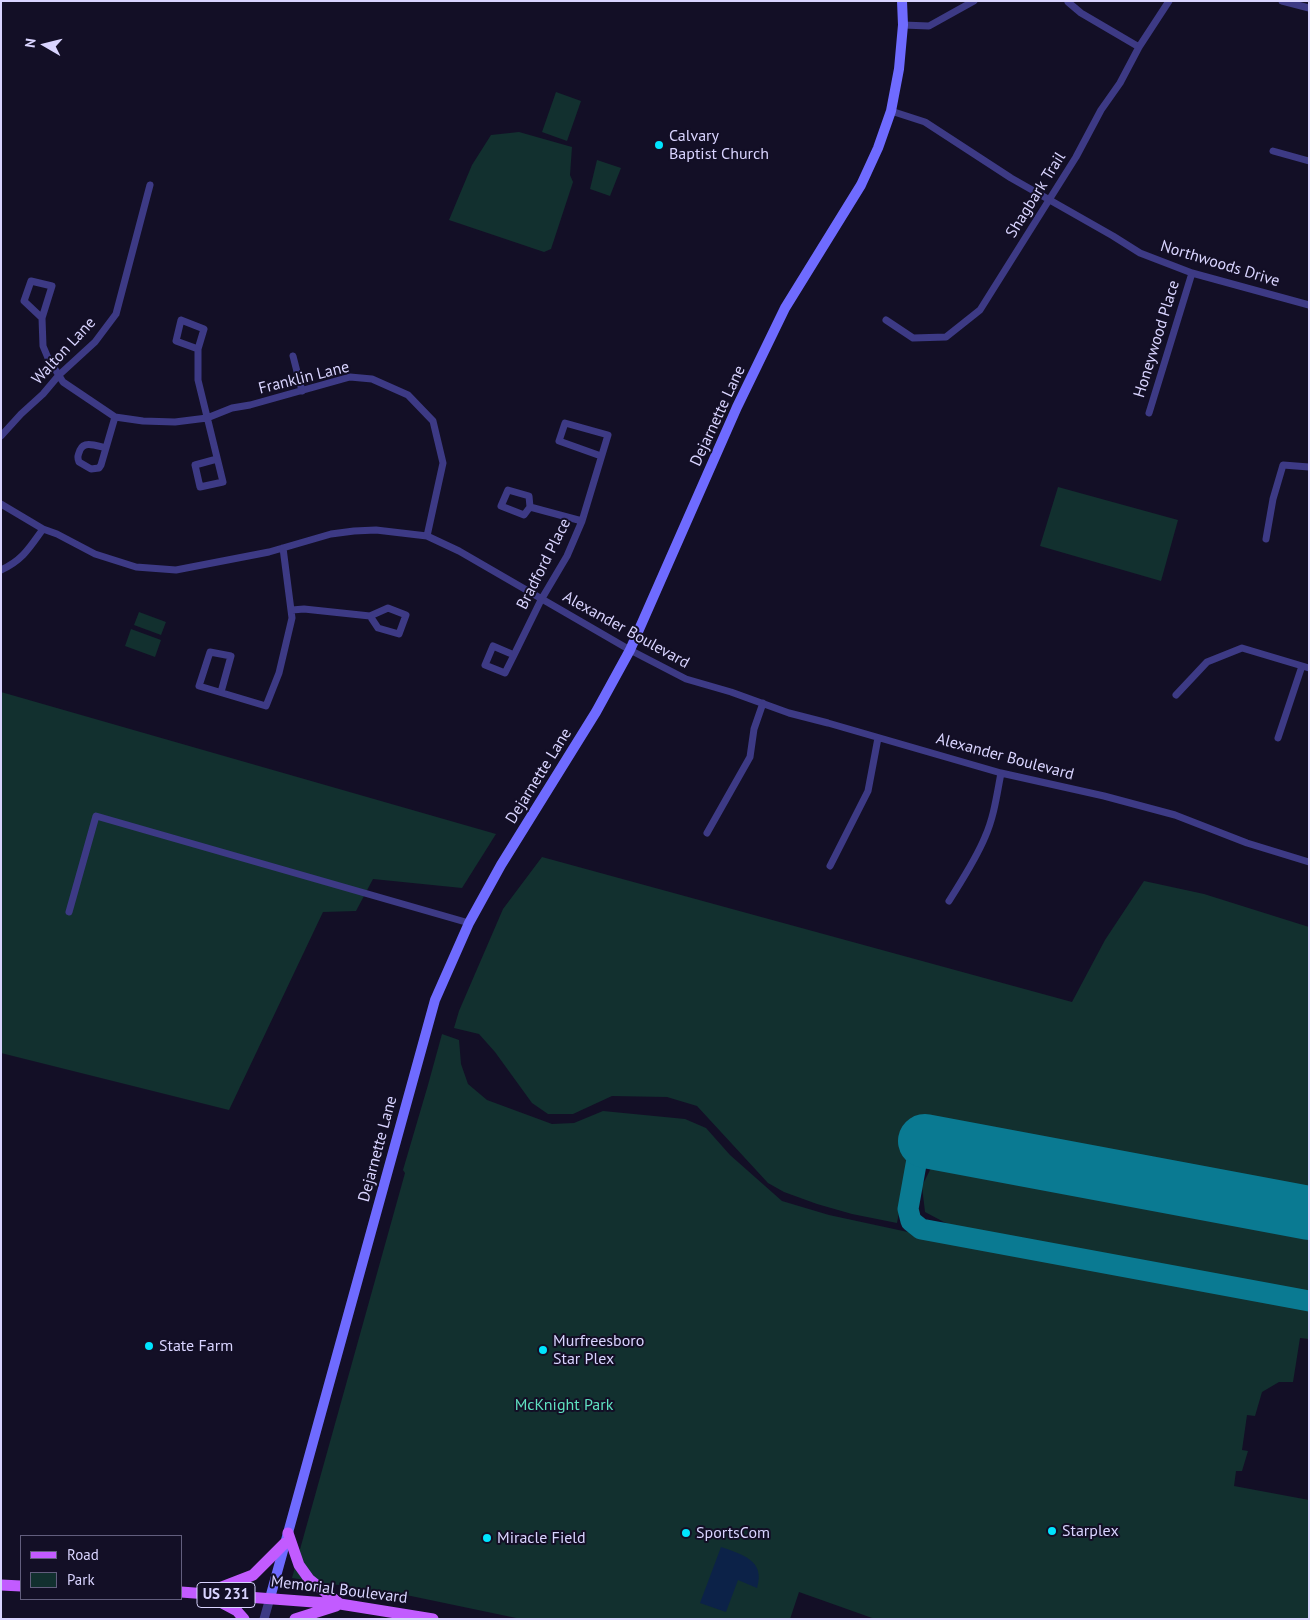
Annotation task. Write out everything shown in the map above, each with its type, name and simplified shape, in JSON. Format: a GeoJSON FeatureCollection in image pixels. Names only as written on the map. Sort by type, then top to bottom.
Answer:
{"type":"FeatureCollection","features":[{"type":"Feature","properties":{"kind":"main road","name":"Dejarnette Lane"},"geometry":{"type":"LineString","coordinates":[[270,1598],[436,1000],[469,923],[502,865],[596,712],[630,650],[737,407],[785,308],[861,185],[878,148],[891,111],[899,69],[903,26],[902,1]]}},
{"type":"Feature","properties":{"kind":"main road"},"geometry":{"type":"LineString","coordinates":[[205,1594],[253,1575],[287,1538],[299,1565],[309,1579],[340,1604]]}},
{"type":"Feature","properties":{"kind":"main road"},"geometry":{"type":"LineString","coordinates":[[1,1585],[20,1586]]}},
{"type":"Feature","properties":{"kind":"main road","name":"Memorial Boulevard"},"geometry":{"type":"LineString","coordinates":[[182,1592],[340,1604],[433,1619]]}},
{"type":"Feature","properties":{"kind":"main road"},"geometry":{"type":"LineString","coordinates":[[205,1594],[237,1611],[244,1619]]}},
{"type":"Feature","properties":{"kind":"main road"},"geometry":{"type":"LineString","coordinates":[[295,1619],[340,1604]]}},
{"type":"Feature","properties":{"kind":"street"},"geometry":{"type":"LineString","coordinates":[[903,26],[929,26],[974,1]]}},
{"type":"Feature","properties":{"kind":"street","name":"Shagbark Trail"},"geometry":{"type":"LineString","coordinates":[[886,320],[913,338],[946,337],[980,310],[1076,157],[1101,110],[1120,83],[1139,47],[1169,1]]}},
{"type":"Feature","properties":{"kind":"street"},"geometry":{"type":"LineString","coordinates":[[1282,1],[1309,8]]}},
{"type":"Feature","properties":{"kind":"street"},"geometry":{"type":"LineString","coordinates":[[1068,2],[1081,13],[1139,47]]}},
{"type":"Feature","properties":{"kind":"street","name":"Northwoods Drive"},"geometry":{"type":"LineString","coordinates":[[891,111],[925,122],[1011,178],[1140,253],[1192,273],[1309,305]]}},
{"type":"Feature","properties":{"kind":"street"},"geometry":{"type":"LineString","coordinates":[[1273,151],[1309,161]]}},
{"type":"Feature","properties":{"kind":"street","name":"Walton Lane"},"geometry":{"type":"LineString","coordinates":[[1,436],[21,414],[61,379],[95,342],[116,314],[150,185]]}},
{"type":"Feature","properties":{"kind":"street","name":"Honeywood Place"},"geometry":{"type":"LineString","coordinates":[[1149,413],[1192,273]]}},
{"type":"Feature","properties":{"kind":"street"},"geometry":{"type":"LineString","coordinates":[[42,318],[24,301],[31,281],[52,286],[42,318],[43,346],[61,379]]}},
{"type":"Feature","properties":{"kind":"street"},"geometry":{"type":"LineString","coordinates":[[198,349],[176,341],[181,320],[204,329],[198,349],[198,380],[224,482],[200,488],[195,465],[218,459]]}},
{"type":"Feature","properties":{"kind":"street"},"geometry":{"type":"LineString","coordinates":[[294,356],[302,391]]}},
{"type":"Feature","properties":{"kind":"street","name":"Franklin Lane"},"geometry":{"type":"LineString","coordinates":[[61,379],[115,417],[143,421],[175,422],[207,418],[232,408],[250,405],[350,377],[372,380],[408,395],[433,421],[443,463],[427,536]]}},
{"type":"Feature","properties":{"kind":"street"},"geometry":{"type":"LineString","coordinates":[[106,448],[115,417]]}},
{"type":"Feature","properties":{"kind":"street","name":"Bradford Place"},"geometry":{"type":"LineString","coordinates":[[514,655],[541,600],[567,556],[582,521],[608,435],[565,423],[559,441],[601,456]]}},
{"type":"Feature","properties":{"kind":"street"},"geometry":{"type":"LineString","coordinates":[[1266,539],[1273,499],[1283,465],[1309,467]]}},
{"type":"Feature","properties":{"kind":"street","name":"Alexander Boulevard"},"geometry":{"type":"LineString","coordinates":[[1,504],[43,529],[57,534],[95,554],[136,566],[176,570],[283,548],[331,534],[376,530],[427,536],[459,551],[541,600],[686,679],[789,713],[1001,773],[1104,796],[1175,815],[1247,843],[1309,862]]}},
{"type":"Feature","properties":{"kind":"street"},"geometry":{"type":"LineString","coordinates":[[530,507],[582,521]]}},
{"type":"Feature","properties":{"kind":"street"},"geometry":{"type":"LineString","coordinates":[[1,570],[17,562],[43,529]]}},
{"type":"Feature","properties":{"kind":"street"},"geometry":{"type":"LineString","coordinates":[[221,692],[231,656],[210,652],[199,686],[266,706],[279,673],[292,618],[283,548]]}},
{"type":"Feature","properties":{"kind":"street"},"geometry":{"type":"LineString","coordinates":[[292,610],[304,609],[370,616],[388,608],[406,614],[399,634],[378,628],[370,616]]}},
{"type":"Feature","properties":{"kind":"street"},"geometry":{"type":"LineString","coordinates":[[1176,695],[1207,662],[1242,648],[1305,667],[1278,738]]}},
{"type":"Feature","properties":{"kind":"street"},"geometry":{"type":"LineString","coordinates":[[707,833],[750,757],[754,729],[763,703]]}},
{"type":"Feature","properties":{"kind":"street"},"geometry":{"type":"LineString","coordinates":[[830,866],[868,791],[878,738]]}},
{"type":"Feature","properties":{"kind":"street"},"geometry":{"type":"LineString","coordinates":[[949,901],[986,836],[995,805],[1001,773]]}},
{"type":"Feature","properties":{"kind":"street"},"geometry":{"type":"LineString","coordinates":[[69,912],[96,816],[469,923]]}},
{"type":"Feature","properties":{"kind":"street"},"geometry":{"type":"LineString","coordinates":[[264,1619],[270,1598]]}},
{"type":"Feature","properties":{"kind":"green space"},"geometry":{"type":"Polygon","coordinates":[[[556,92],[581,101],[567,141],[542,132],[556,92]]]}},
{"type":"Feature","properties":{"kind":"green space"},"geometry":{"type":"Polygon","coordinates":[[[519,132],[572,147],[570,175],[573,182],[551,249],[544,252],[449,220],[472,165],[491,135],[519,132]]]}},
{"type":"Feature","properties":{"kind":"green space"},"geometry":{"type":"Polygon","coordinates":[[[597,160],[621,168],[610,196],[590,189],[597,160]]]}},
{"type":"Feature","properties":{"kind":"green space"},"geometry":{"type":"Polygon","coordinates":[[[1058,487],[1178,520],[1161,581],[1040,546],[1058,487]]]}},
{"type":"Feature","properties":{"kind":"green space"},"geometry":{"type":"Polygon","coordinates":[[[139,612],[166,622],[161,635],[134,625],[139,612]]]}},
{"type":"Feature","properties":{"kind":"green space"},"geometry":{"type":"Polygon","coordinates":[[[131,629],[161,640],[155,657],[125,646],[131,629]]]}},
{"type":"Feature","properties":{"kind":"green space"},"geometry":{"type":"Polygon","coordinates":[[[1,692],[496,834],[462,888],[373,879],[356,911],[323,912],[229,1110],[1,1053],[1,692]]]}},
{"type":"Feature","properties":{"kind":"green space"},"geometry":{"type":"Polygon","coordinates":[[[542,857],[1072,1002],[1105,940],[1144,881],[1204,894],[1309,927],[1309,1195],[917,1122],[897,1223],[852,1214],[817,1204],[784,1192],[768,1183],[697,1106],[667,1097],[612,1096],[573,1114],[548,1114],[532,1103],[495,1052],[479,1034],[454,1028],[459,1011],[503,909],[542,857]]]}},
{"type":"Feature","properties":{"kind":"green space","name":"McKnight Park"},"geometry":{"type":"Polygon","coordinates":[[[442,1034],[459,1040],[461,1064],[468,1084],[487,1100],[552,1124],[574,1123],[603,1111],[685,1119],[706,1128],[730,1155],[782,1201],[829,1215],[968,1245],[1309,1308],[1309,1339],[1300,1338],[1293,1382],[1279,1382],[1262,1392],[1255,1416],[1247,1415],[1242,1450],[1248,1451],[1242,1471],[1236,1471],[1234,1486],[1309,1500],[1309,1619],[875,1619],[799,1592],[790,1619],[521,1619],[411,1596],[292,1578],[442,1034]]]}},
{"type":"Feature","properties":{"kind":"green space"},"geometry":{"type":"Polygon","coordinates":[[[934,1162],[1309,1231],[1309,1294],[959,1230],[925,1212],[922,1186],[934,1162]]]}},
{"type":"Feature","properties":{"kind":"water"},"geometry":{"type":"Polygon","coordinates":[[[721,1547],[736,1552],[750,1560],[758,1571],[759,1578],[757,1588],[738,1580],[726,1612],[700,1603],[721,1547]]]}},
{"type":"Feature","properties":{"kind":"taxiway"},"geometry":{"type":"LineString","coordinates":[[925,1141],[917,1159],[908,1209],[911,1221],[921,1229],[1309,1301]]}},
{"type":"Feature","properties":{"kind":"runway"},"geometry":{"type":"LineString","coordinates":[[925,1141],[1309,1213]]}},
{"type":"Feature","properties":{"kind":"place","name":"Calvary Baptist Church"},"geometry":{"type":"Point","coordinates":[659,145]}},
{"type":"Feature","properties":{"kind":"place","name":"State Farm"},"geometry":{"type":"Point","coordinates":[149,1346]}},
{"type":"Feature","properties":{"kind":"place","name":"Murfreesboro Star Plex"},"geometry":{"type":"Point","coordinates":[543,1350]}},
{"type":"Feature","properties":{"kind":"place","name":"Starplex"},"geometry":{"type":"Point","coordinates":[1052,1531]}},
{"type":"Feature","properties":{"kind":"place","name":"SportsCom"},"geometry":{"type":"Point","coordinates":[686,1533]}},
{"type":"Feature","properties":{"kind":"place","name":"Miracle Field"},"geometry":{"type":"Point","coordinates":[487,1538]}}]}
